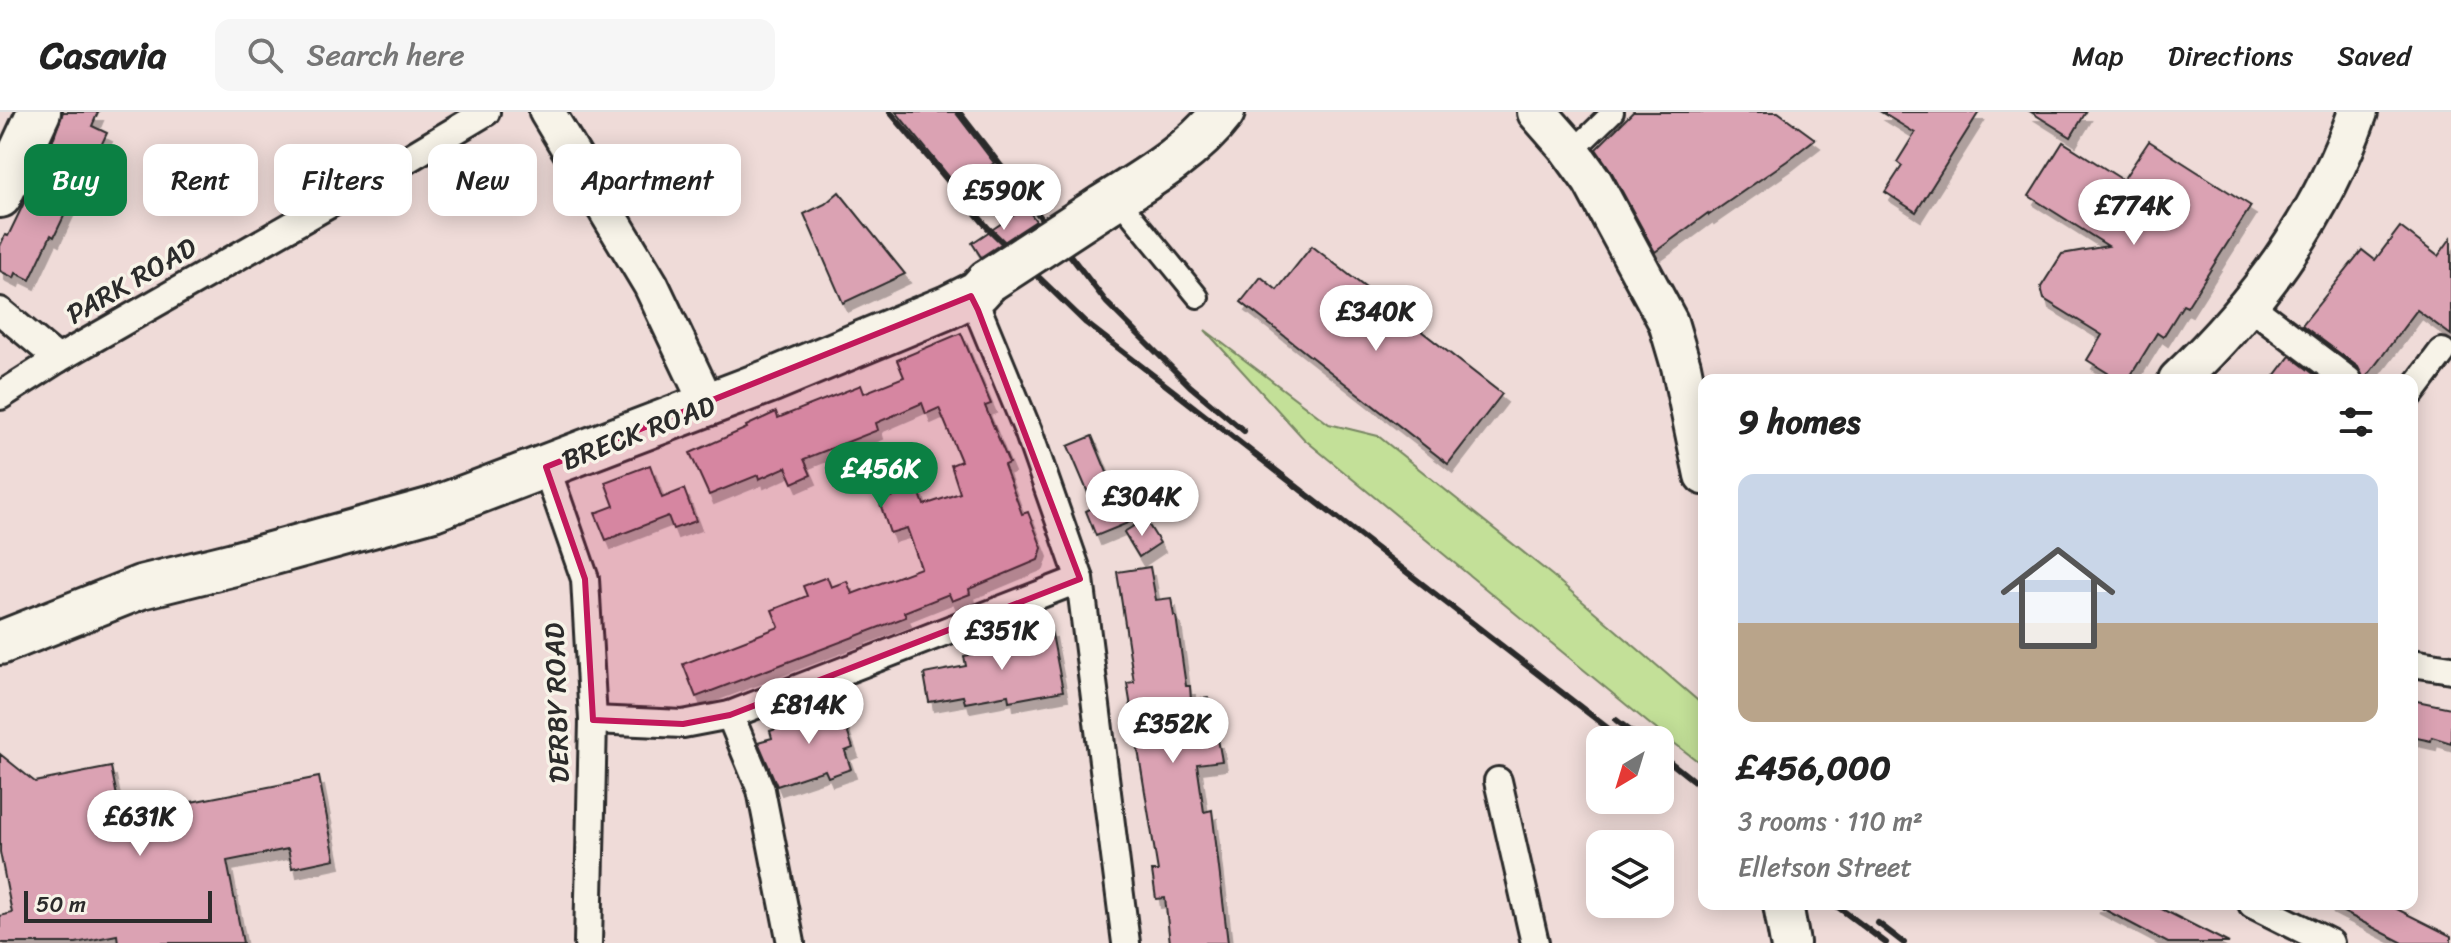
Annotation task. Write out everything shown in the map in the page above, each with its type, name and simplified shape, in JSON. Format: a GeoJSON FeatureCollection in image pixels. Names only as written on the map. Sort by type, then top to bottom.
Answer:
{"type":"FeatureCollection","features":[{"type":"Feature","properties":{"kind":"main road"},"geometry":{"type":"LineString","coordinates":[[0,196],[39,112]]}},
{"type":"Feature","properties":{"kind":"main road","name":"BRECK ROAD"},"geometry":{"type":"LineString","coordinates":[[0,643],[141,587],[433,509],[708,405],[979,288],[1196,141],[1223,112]]}},
{"type":"Feature","properties":{"kind":"main road"},"geometry":{"type":"LineString","coordinates":[[1537,112],[1572,152],[1601,197],[1668,322],[1698,447]]}},
{"type":"Feature","properties":{"kind":"main road"},"geometry":{"type":"LineString","coordinates":[[2184,374],[2249,305],[2302,230],[2358,112]]}},
{"type":"Feature","properties":{"kind":"street","name":"PARK ROAD"},"geometry":{"type":"LineString","coordinates":[[0,396],[58,359],[486,112]]}},
{"type":"Feature","properties":{"kind":"street"},"geometry":{"type":"LineString","coordinates":[[547,112],[651,285],[708,405]]}},
{"type":"Feature","properties":{"kind":"street"},"geometry":{"type":"LineString","coordinates":[[1572,152],[1613,112]]}},
{"type":"Feature","properties":{"kind":"street"},"geometry":{"type":"LineString","coordinates":[[1108,203],[1198,297]]}},
{"type":"Feature","properties":{"kind":"street"},"geometry":{"type":"LineString","coordinates":[[979,288],[978,310],[1028,431],[1080,579],[1126,943]]}},
{"type":"Feature","properties":{"kind":"street"},"geometry":{"type":"LineString","coordinates":[[2249,305],[2340,374]]}},
{"type":"Feature","properties":{"kind":"street","name":"PARK ROAD"},"geometry":{"type":"LineString","coordinates":[[0,311],[58,359]]}},
{"type":"Feature","properties":{"kind":"street"},"geometry":{"type":"LineString","coordinates":[[2418,384],[2442,352]]}},
{"type":"Feature","properties":{"kind":"street","name":"DERBY ROAD"},"geometry":{"type":"LineString","coordinates":[[546,467],[585,579],[593,720],[588,943]]}},
{"type":"Feature","properties":{"kind":"street"},"geometry":{"type":"LineString","coordinates":[[593,720],[683,724],[730,715],[1080,579]]}},
{"type":"Feature","properties":{"kind":"street"},"geometry":{"type":"LineString","coordinates":[[2418,664],[2451,669]]}},
{"type":"Feature","properties":{"kind":"street"},"geometry":{"type":"LineString","coordinates":[[730,715],[761,790],[791,943]]}},
{"type":"Feature","properties":{"kind":"street"},"geometry":{"type":"LineString","coordinates":[[1498,781],[1535,943]]}},
{"type":"Feature","properties":{"kind":"street"},"geometry":{"type":"LineString","coordinates":[[2264,910],[2330,943]]}},
{"type":"Feature","properties":{"kind":"highlighted area"},"geometry":{"type":"Polygon","coordinates":[[[971,296],[1080,579],[730,715],[683,724],[593,720],[585,579],[546,467],[971,296]]]}},
{"type":"Feature","properties":{"kind":"green space"},"geometry":{"type":"Polygon","coordinates":[[[1205,330],[1329,424],[1378,436],[1553,576],[1698,701],[1698,761],[1674,743],[1674,726],[1652,726],[1304,439],[1205,330]]]}},
{"type":"Feature","properties":{"kind":"building"},"geometry":{"type":"Polygon","coordinates":[[[63,112],[98,112],[92,126],[107,133],[102,144],[52,144],[63,112]]]}},
{"type":"Feature","properties":{"kind":"building"},"geometry":{"type":"Polygon","coordinates":[[[896,112],[955,112],[994,163],[959,189],[896,112]]]}},
{"type":"Feature","properties":{"kind":"building"},"geometry":{"type":"Polygon","coordinates":[[[1633,112],[1778,112],[1815,139],[1655,252],[1596,149],[1633,112]]]}},
{"type":"Feature","properties":{"kind":"building"},"geometry":{"type":"Polygon","coordinates":[[[1881,112],[1979,112],[1916,212],[1885,192],[1902,166],[1897,162],[1915,133],[1881,112]]]}},
{"type":"Feature","properties":{"kind":"building"},"geometry":{"type":"Polygon","coordinates":[[[2031,112],[2086,112],[2071,137],[2031,112]]]}},
{"type":"Feature","properties":{"kind":"building"},"geometry":{"type":"Polygon","coordinates":[[[2149,141],[2251,206],[2187,307],[2183,305],[2163,337],[2157,333],[2132,374],[2109,374],[2087,360],[2102,335],[2044,299],[2041,287],[2062,254],[2108,246],[2029,196],[2063,142],[2123,180],[2149,141]]]}},
{"type":"Feature","properties":{"kind":"building"},"geometry":{"type":"Polygon","coordinates":[[[839,192],[905,274],[843,303],[804,214],[825,204],[839,192]]]}},
{"type":"Feature","properties":{"kind":"building"},"geometry":{"type":"Polygon","coordinates":[[[24,203],[24,216],[64,216],[54,237],[51,235],[30,280],[16,273],[14,278],[0,271],[0,246],[5,235],[8,236],[24,203]]]}},
{"type":"Feature","properties":{"kind":"building"},"geometry":{"type":"Polygon","coordinates":[[[1026,207],[1036,221],[981,257],[972,243],[1026,207]]]}},
{"type":"Feature","properties":{"kind":"building"},"geometry":{"type":"Polygon","coordinates":[[[2400,227],[2438,256],[2451,238],[2451,335],[2417,310],[2369,374],[2361,374],[2358,367],[2302,325],[2362,250],[2375,260],[2400,227]]]}},
{"type":"Feature","properties":{"kind":"building"},"geometry":{"type":"Polygon","coordinates":[[[1312,246],[1502,394],[1448,464],[1241,302],[1261,277],[1277,290],[1312,246]]]}},
{"type":"Feature","properties":{"kind":"building"},"geometry":{"type":"Polygon","coordinates":[[[961,333],[991,404],[985,406],[1009,463],[1004,465],[1022,514],[1028,512],[1042,548],[1038,560],[969,589],[970,594],[952,601],[949,594],[904,612],[906,617],[696,697],[683,664],[779,627],[772,610],[807,596],[803,586],[827,577],[831,587],[847,581],[852,594],[921,568],[907,528],[890,533],[879,501],[918,488],[924,505],[960,493],[951,465],[961,461],[939,408],[926,414],[922,403],[876,423],[878,430],[804,459],[811,475],[793,483],[786,467],[709,495],[690,453],[776,412],[778,418],[861,385],[864,393],[904,377],[897,360],[961,333]]]}},
{"type":"Feature","properties":{"kind":"building"},"geometry":{"type":"Polygon","coordinates":[[[2290,356],[2314,374],[2276,374],[2290,356]]]}},
{"type":"Feature","properties":{"kind":"building"},"geometry":{"type":"Polygon","coordinates":[[[1092,436],[1115,492],[1122,489],[1135,520],[1096,536],[1086,511],[1094,507],[1068,446],[1092,436]]]}},
{"type":"Feature","properties":{"kind":"building"},"geometry":{"type":"Polygon","coordinates":[[[650,465],[662,498],[684,489],[696,521],[673,529],[668,516],[606,540],[595,513],[614,506],[605,482],[650,465]]]}},
{"type":"Feature","properties":{"kind":"building"},"geometry":{"type":"Polygon","coordinates":[[[1145,519],[1160,543],[1139,557],[1124,532],[1145,519]]]}},
{"type":"Feature","properties":{"kind":"building"},"geometry":{"type":"Polygon","coordinates":[[[1150,567],[1156,600],[1171,598],[1191,700],[1208,698],[1213,740],[1218,739],[1222,761],[1197,764],[1204,812],[1212,810],[1228,943],[1170,943],[1165,898],[1156,899],[1152,871],[1158,871],[1127,683],[1134,682],[1117,572],[1150,567]]]}},
{"type":"Feature","properties":{"kind":"building"},"geometry":{"type":"Polygon","coordinates":[[[1051,629],[1063,691],[1009,701],[1008,695],[965,703],[963,696],[929,702],[924,674],[966,666],[964,656],[1005,648],[1003,638],[1051,629]]]}},
{"type":"Feature","properties":{"kind":"building"},"geometry":{"type":"Polygon","coordinates":[[[836,699],[853,748],[845,751],[851,769],[828,777],[825,770],[777,786],[758,742],[772,738],[770,731],[810,718],[807,709],[836,699]]]}},
{"type":"Feature","properties":{"kind":"building"},"geometry":{"type":"Polygon","coordinates":[[[2418,701],[2451,708],[2451,743],[2432,737],[2431,741],[2418,738],[2418,701]]]}},
{"type":"Feature","properties":{"kind":"building"},"geometry":{"type":"Polygon","coordinates":[[[0,754],[35,782],[111,767],[118,801],[127,799],[130,814],[319,777],[335,859],[292,868],[288,849],[227,861],[243,943],[118,943],[117,935],[76,943],[0,943],[0,916],[12,913],[0,852],[0,754]]]}},
{"type":"Feature","properties":{"kind":"building"},"geometry":{"type":"Polygon","coordinates":[[[2105,910],[2164,910],[2229,943],[2168,943],[2105,910]]]}},
{"type":"Feature","properties":{"kind":"building"},"geometry":{"type":"Polygon","coordinates":[[[2340,910],[2399,910],[2451,936],[2451,943],[2403,943],[2340,910]]]}},
{"type":"Feature","properties":{"kind":"railway"},"geometry":{"type":"LineString","coordinates":[[890,112],[988,228],[1086,323],[1605,726]]}},
{"type":"Feature","properties":{"kind":"railway"},"geometry":{"type":"LineString","coordinates":[[959,112],[1107,303],[1190,386],[1244,431]]}},
{"type":"Feature","properties":{"kind":"railway"},"geometry":{"type":"LineString","coordinates":[[1616,720],[1624,726]]}},
{"type":"Feature","properties":{"kind":"railway"},"geometry":{"type":"LineString","coordinates":[[1674,765],[1698,784]]}},
{"type":"Feature","properties":{"kind":"railway"},"geometry":{"type":"LineString","coordinates":[[1842,910],[1886,943]]}},
{"type":"Feature","properties":{"kind":"railway"},"geometry":{"type":"LineString","coordinates":[[1878,923],[1904,943]]}}]}
